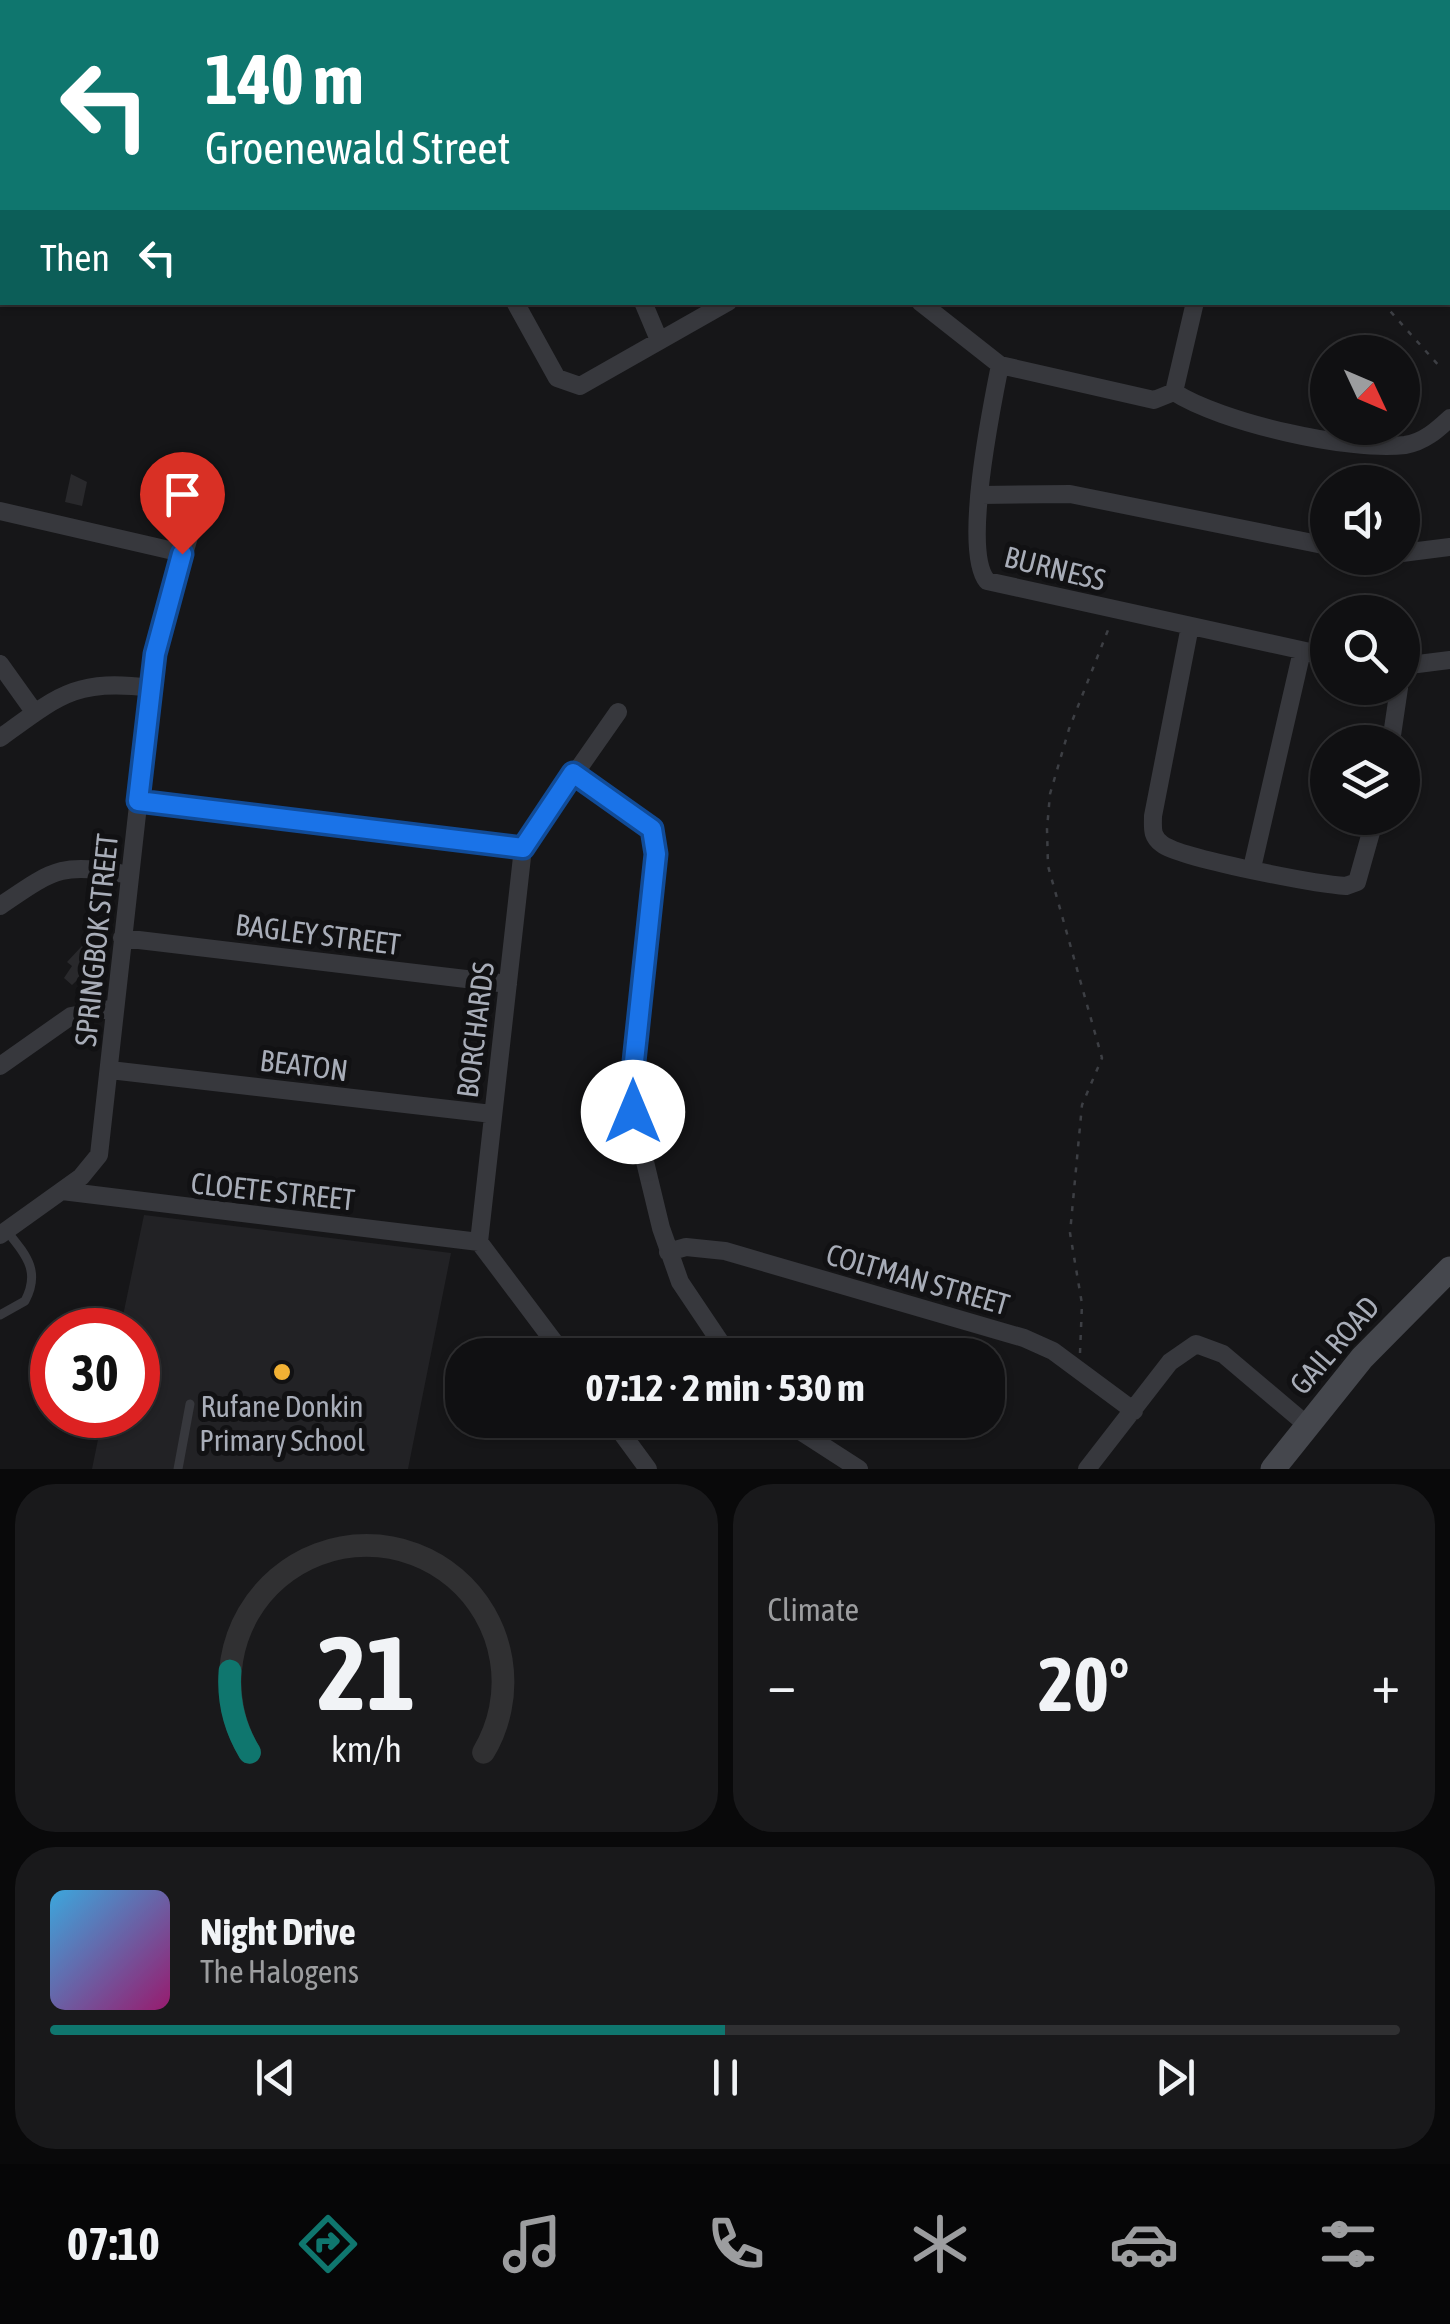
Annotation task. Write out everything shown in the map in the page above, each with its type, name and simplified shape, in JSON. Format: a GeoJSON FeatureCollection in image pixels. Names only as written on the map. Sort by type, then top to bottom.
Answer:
{"type":"FeatureCollection","features":[{"type":"Feature","properties":{"kind":"street"},"geometry":{"type":"LineString","coordinates":[[517,305],[549,366],[570,385],[590,383],[723,305]]}},
{"type":"Feature","properties":{"kind":"street"},"geometry":{"type":"LineString","coordinates":[[644,305],[660,340]]}},
{"type":"Feature","properties":{"kind":"street"},"geometry":{"type":"LineString","coordinates":[[924,305],[1000,365],[1154,400],[1172,394],[1202,410],[1376,446],[1408,444],[1432,434],[1450,418]]}},
{"type":"Feature","properties":{"kind":"street"},"geometry":{"type":"LineString","coordinates":[[1172,394],[1194,305]]}},
{"type":"Feature","properties":{"kind":"street","name":"BURNESS"},"geometry":{"type":"LineString","coordinates":[[1000,365],[983,446],[978,566],[987,581],[1310,652]]}},
{"type":"Feature","properties":{"kind":"street","name":"SPRINGBOK STREET"},"geometry":{"type":"LineString","coordinates":[[3,1232],[92,1168],[99,1155],[150,688],[182,554],[203,489]]}},
{"type":"Feature","properties":{"kind":"street","name":"BURNESS"},"geometry":{"type":"LineString","coordinates":[[981,495],[1070,494],[1310,542]]}},
{"type":"Feature","properties":{"kind":"street"},"geometry":{"type":"LineString","coordinates":[[0,512],[182,554]]}},
{"type":"Feature","properties":{"kind":"street"},"geometry":{"type":"LineString","coordinates":[[1420,551],[1450,547]]}},
{"type":"Feature","properties":{"kind":"street"},"geometry":{"type":"LineString","coordinates":[[1190,626],[1152,834],[1169,848],[1331,885],[1357,882],[1370,835]]}},
{"type":"Feature","properties":{"kind":"street"},"geometry":{"type":"LineString","coordinates":[[1252,868],[1302,650]]}},
{"type":"Feature","properties":{"kind":"street"},"geometry":{"type":"LineString","coordinates":[[1420,664],[1450,660]]}},
{"type":"Feature","properties":{"kind":"street"},"geometry":{"type":"LineString","coordinates":[[0,664],[35,713]]}},
{"type":"Feature","properties":{"kind":"street"},"geometry":{"type":"LineString","coordinates":[[0,738],[35,713],[100,682],[150,688]]}},
{"type":"Feature","properties":{"kind":"street","name":"BORCHARDS"},"geometry":{"type":"LineString","coordinates":[[479,1242],[523,848],[618,712]]}},
{"type":"Feature","properties":{"kind":"street"},"geometry":{"type":"LineString","coordinates":[[573,773],[652,829],[656,842],[631,1090],[639,1140],[668,1252],[680,1282],[718,1338]]}},
{"type":"Feature","properties":{"kind":"street"},"geometry":{"type":"LineString","coordinates":[[138,801],[523,848]]}},
{"type":"Feature","properties":{"kind":"street"},"geometry":{"type":"LineString","coordinates":[[0,906],[52,871],[75,866],[130,875]]}},
{"type":"Feature","properties":{"kind":"street","name":"BAGLEY STREET"},"geometry":{"type":"LineString","coordinates":[[122,938],[508,984]]}},
{"type":"Feature","properties":{"kind":"street"},"geometry":{"type":"LineString","coordinates":[[0,1066],[71,1016],[84,1010],[114,1008]]}},
{"type":"Feature","properties":{"kind":"street","name":"BEATON"},"geometry":{"type":"LineString","coordinates":[[110,1070],[492,1114]]}},
{"type":"Feature","properties":{"kind":"street","name":"CLOETE STREET"},"geometry":{"type":"LineString","coordinates":[[62,1191],[479,1242]]}},
{"type":"Feature","properties":{"kind":"street"},"geometry":{"type":"LineString","coordinates":[[479,1242],[551,1338]]}},
{"type":"Feature","properties":{"kind":"street","name":"COLTMAN STREET"},"geometry":{"type":"LineString","coordinates":[[668,1252],[686,1247],[725,1251],[1024,1338],[1079,1370],[1134,1411]]}},
{"type":"Feature","properties":{"kind":"street","name":"GAIL ROAD"},"geometry":{"type":"LineString","coordinates":[[1273,1469],[1362,1358],[1450,1268]]}},
{"type":"Feature","properties":{"kind":"street"},"geometry":{"type":"LineString","coordinates":[[1087,1469],[1170,1362],[1196,1344],[1223,1354],[1307,1425]]}},
{"type":"Feature","properties":{"kind":"street"},"geometry":{"type":"LineString","coordinates":[[625,1438],[648,1469]]}},
{"type":"Feature","properties":{"kind":"street"},"geometry":{"type":"LineString","coordinates":[[811,1438],[859,1469]]}},
{"type":"Feature","properties":{"kind":"lane"},"geometry":{"type":"LineString","coordinates":[[0,1315],[25,1302],[34,1274],[29,1258],[3,1232]]}},
{"type":"Feature","properties":{"kind":"lane"},"geometry":{"type":"LineString","coordinates":[[178,1469],[190,1404]]}},
{"type":"Feature","properties":{"kind":"path"},"geometry":{"type":"LineString","coordinates":[[1385,305],[1440,367]]}},
{"type":"Feature","properties":{"kind":"path"},"geometry":{"type":"LineString","coordinates":[[1079,1370],[1082,1304],[1070,1233],[1082,1105],[1102,1058],[1056,902],[1048,866],[1047,829],[1050,794],[1069,729],[1115,612]]}},
{"type":"Feature","properties":{"kind":"shaded area","name":"Rufane Donkin Primary School"},"geometry":{"type":"Polygon","coordinates":[[[144,1215],[451,1253],[408,1469],[92,1469],[98,1438],[160,1438],[160,1308],[125,1308],[144,1215]]]}},
{"type":"Feature","properties":{"kind":"building"},"geometry":{"type":"Polygon","coordinates":[[[71,474],[87,482],[82,506],[65,502],[71,474]]]}},
{"type":"Feature","properties":{"kind":"building"},"geometry":{"type":"Polygon","coordinates":[[[82,946],[98,960],[72,985],[64,978],[72,966],[67,962],[82,946]]]}},
{"type":"Feature","properties":{"kind":"place","name":"Rufane Donkin Primary School"},"geometry":{"type":"Point","coordinates":[282,1372]}},
{"type":"Feature","properties":{"kind":"route"},"geometry":{"type":"LineString","coordinates":[[182,554],[155,654],[138,801],[523,848],[573,773],[652,829],[656,854],[631,1090],[633,1112]]}}]}
